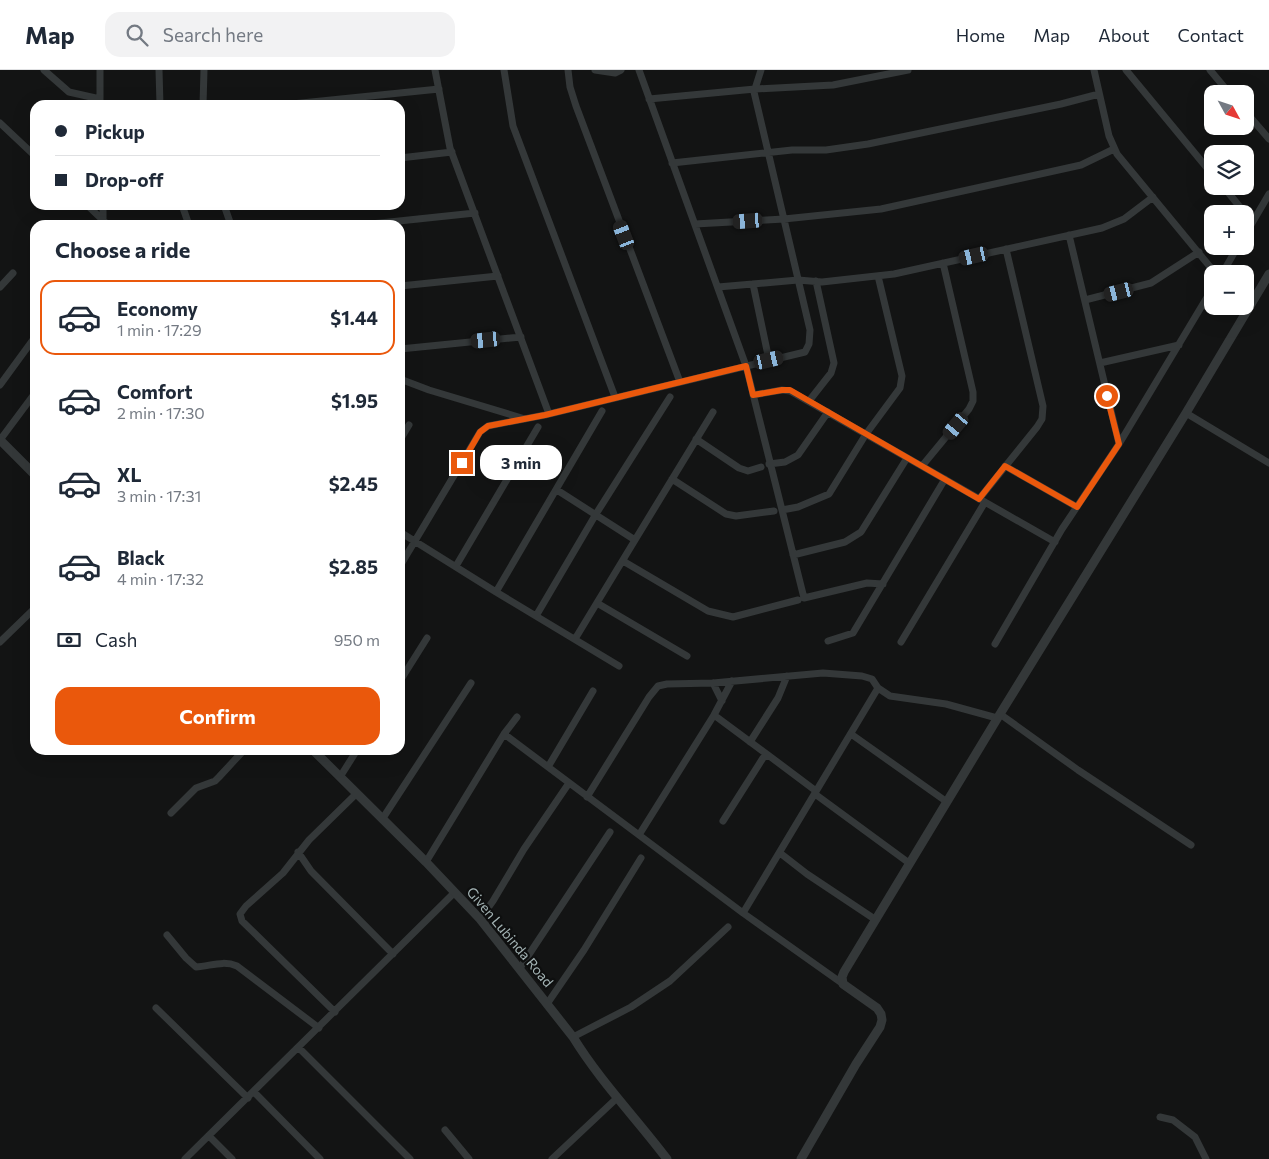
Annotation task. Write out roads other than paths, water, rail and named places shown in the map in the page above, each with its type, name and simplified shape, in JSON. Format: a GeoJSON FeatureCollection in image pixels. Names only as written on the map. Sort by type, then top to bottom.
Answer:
{"type":"FeatureCollection","features":[{"type":"Feature","properties":{"kind":"street"},"geometry":{"type":"LineString","coordinates":[[44,70],[69,92],[94,100]]}},
{"type":"Feature","properties":{"kind":"street"},"geometry":{"type":"LineString","coordinates":[[100,70],[100,100]]}},
{"type":"Feature","properties":{"kind":"street"},"geometry":{"type":"LineString","coordinates":[[159,70],[160,100]]}},
{"type":"Feature","properties":{"kind":"street"},"geometry":{"type":"LineString","coordinates":[[203,100],[204,70]]}},
{"type":"Feature","properties":{"kind":"street"},"geometry":{"type":"LineString","coordinates":[[435,70],[452,152],[550,414]]}},
{"type":"Feature","properties":{"kind":"street"},"geometry":{"type":"LineString","coordinates":[[504,70],[513,126],[615,397]]}},
{"type":"Feature","properties":{"kind":"street"},"geometry":{"type":"LineString","coordinates":[[568,70],[570,87],[576,106],[680,382]]}},
{"type":"Feature","properties":{"kind":"street"},"geometry":{"type":"LineString","coordinates":[[594,70],[615,72],[622,70]]}},
{"type":"Feature","properties":{"kind":"street"},"geometry":{"type":"LineString","coordinates":[[639,70],[746,366],[778,511],[793,555],[804,598],[867,583],[883,584]]}},
{"type":"Feature","properties":{"kind":"street"},"geometry":{"type":"LineString","coordinates":[[405,558],[483,429],[488,426],[550,414],[805,352],[809,344],[810,330],[754,92],[761,70]]}},
{"type":"Feature","properties":{"kind":"street"},"geometry":{"type":"LineString","coordinates":[[649,99],[755,89],[843,84],[908,70]]}},
{"type":"Feature","properties":{"kind":"street"},"geometry":{"type":"LineString","coordinates":[[1094,70],[1109,136],[1114,149],[1209,265]]}},
{"type":"Feature","properties":{"kind":"street"},"geometry":{"type":"LineString","coordinates":[[1126,70],[1204,164]]}},
{"type":"Feature","properties":{"kind":"street"},"geometry":{"type":"LineString","coordinates":[[1210,70],[1222,85]]}},
{"type":"Feature","properties":{"kind":"street"},"geometry":{"type":"LineString","coordinates":[[331,100],[439,89]]}},
{"type":"Feature","properties":{"kind":"street"},"geometry":{"type":"LineString","coordinates":[[672,163],[768,153],[826,150],[868,144],[1061,104],[1099,94]]}},
{"type":"Feature","properties":{"kind":"street"},"geometry":{"type":"LineString","coordinates":[[1254,122],[1269,139]]}},
{"type":"Feature","properties":{"kind":"street"},"geometry":{"type":"LineString","coordinates":[[0,123],[30,151]]}},
{"type":"Feature","properties":{"kind":"street"},"geometry":{"type":"LineString","coordinates":[[694,224],[784,219],[881,209],[1081,165],[1114,149]]}},
{"type":"Feature","properties":{"kind":"street"},"geometry":{"type":"LineString","coordinates":[[405,157],[452,152]]}},
{"type":"Feature","properties":{"kind":"street"},"geometry":{"type":"LineString","coordinates":[[1254,219],[1269,194]]}},
{"type":"Feature","properties":{"kind":"street"},"geometry":{"type":"LineString","coordinates":[[1230,195],[1238,205]]}},
{"type":"Feature","properties":{"kind":"street"},"geometry":{"type":"LineString","coordinates":[[718,287],[878,276],[942,263],[1102,228],[1124,220],[1154,197]]}},
{"type":"Feature","properties":{"kind":"street"},"geometry":{"type":"LineString","coordinates":[[92,210],[103,220]]}},
{"type":"Feature","properties":{"kind":"street"},"geometry":{"type":"LineString","coordinates":[[405,220],[475,213]]}},
{"type":"Feature","properties":{"kind":"street"},"geometry":{"type":"LineString","coordinates":[[1069,235],[1119,444]]}},
{"type":"Feature","properties":{"kind":"street"},"geometry":{"type":"LineString","coordinates":[[901,642],[982,500],[1005,466],[1042,419],[1043,406],[1006,249]]}},
{"type":"Feature","properties":{"kind":"street"},"geometry":{"type":"LineString","coordinates":[[1084,300],[1150,283],[1199,252]]}},
{"type":"Feature","properties":{"kind":"street"},"geometry":{"type":"LineString","coordinates":[[922,466],[966,413],[973,401],[973,392],[942,263]]}},
{"type":"Feature","properties":{"kind":"street"},"geometry":{"type":"LineString","coordinates":[[0,287],[13,273]]}},
{"type":"Feature","properties":{"kind":"street"},"geometry":{"type":"LineString","coordinates":[[1254,290],[1269,274]]}},
{"type":"Feature","properties":{"kind":"street"},"geometry":{"type":"LineString","coordinates":[[405,285],[498,276]]}},
{"type":"Feature","properties":{"kind":"street"},"geometry":{"type":"LineString","coordinates":[[672,479],[726,514],[736,516],[778,511],[798,506],[829,494],[866,434],[902,383],[902,376],[878,276]]}},
{"type":"Feature","properties":{"kind":"street"},"geometry":{"type":"LineString","coordinates":[[809,401],[831,373],[834,363],[816,281]]}},
{"type":"Feature","properties":{"kind":"street"},"geometry":{"type":"LineString","coordinates":[[753,284],[769,360]]}},
{"type":"Feature","properties":{"kind":"street"},"geometry":{"type":"LineString","coordinates":[[995,644],[1055,542],[1119,444],[1204,303]]}},
{"type":"Feature","properties":{"kind":"street"},"geometry":{"type":"LineString","coordinates":[[840,980],[998,716],[1186,413],[1239,315]]}},
{"type":"Feature","properties":{"kind":"street"},"geometry":{"type":"LineString","coordinates":[[405,349],[521,337]]}},
{"type":"Feature","properties":{"kind":"street"},"geometry":{"type":"LineString","coordinates":[[0,385],[30,344]]}},
{"type":"Feature","properties":{"kind":"street"},"geometry":{"type":"LineString","coordinates":[[1100,363],[1179,345]]}},
{"type":"Feature","properties":{"kind":"street"},"geometry":{"type":"LineString","coordinates":[[405,382],[525,419]]}},
{"type":"Feature","properties":{"kind":"street"},"geometry":{"type":"LineString","coordinates":[[753,395],[790,390],[1055,542]]}},
{"type":"Feature","properties":{"kind":"street"},"geometry":{"type":"LineString","coordinates":[[536,616],[596,514],[670,397]]}},
{"type":"Feature","properties":{"kind":"street"},"geometry":{"type":"LineString","coordinates":[[30,400],[0,440],[30,470]]}},
{"type":"Feature","properties":{"kind":"street"},"geometry":{"type":"LineString","coordinates":[[496,592],[602,411]]}},
{"type":"Feature","properties":{"kind":"street"},"geometry":{"type":"LineString","coordinates":[[575,639],[714,412]]}},
{"type":"Feature","properties":{"kind":"street"},"geometry":{"type":"LineString","coordinates":[[769,464],[785,462],[798,455],[828,412]]}},
{"type":"Feature","properties":{"kind":"street"},"geometry":{"type":"LineString","coordinates":[[1186,413],[1269,462]]}},
{"type":"Feature","properties":{"kind":"street"},"geometry":{"type":"LineString","coordinates":[[405,431],[408,425]]}},
{"type":"Feature","properties":{"kind":"street"},"geometry":{"type":"LineString","coordinates":[[456,566],[538,427]]}},
{"type":"Feature","properties":{"kind":"street"},"geometry":{"type":"LineString","coordinates":[[696,439],[739,468],[748,471],[761,467]]}},
{"type":"Feature","properties":{"kind":"street"},"geometry":{"type":"LineString","coordinates":[[793,555],[845,542],[861,532],[907,458]]}},
{"type":"Feature","properties":{"kind":"street"},"geometry":{"type":"LineString","coordinates":[[1005,466],[1077,507]]}},
{"type":"Feature","properties":{"kind":"street"},"geometry":{"type":"LineString","coordinates":[[828,641],[853,633],[945,479]]}},
{"type":"Feature","properties":{"kind":"street"},"geometry":{"type":"LineString","coordinates":[[556,490],[635,540]]}},
{"type":"Feature","properties":{"kind":"street"},"geometry":{"type":"LineString","coordinates":[[405,535],[619,666]]}},
{"type":"Feature","properties":{"kind":"street"},"geometry":{"type":"LineString","coordinates":[[623,562],[708,611],[718,614],[733,617],[798,600]]}},
{"type":"Feature","properties":{"kind":"street"},"geometry":{"type":"LineString","coordinates":[[597,604],[687,656]]}},
{"type":"Feature","properties":{"kind":"street"},"geometry":{"type":"LineString","coordinates":[[0,642],[30,613]]}},
{"type":"Feature","properties":{"kind":"street"},"geometry":{"type":"LineString","coordinates":[[405,674],[427,638]]}},
{"type":"Feature","properties":{"kind":"street"},"geometry":{"type":"LineString","coordinates":[[587,797],[649,697],[658,686],[667,684],[713,683],[823,672],[862,676],[872,679],[878,692],[890,696],[946,704],[998,716],[1191,845]]}},
{"type":"Feature","properties":{"kind":"street"},"geometry":{"type":"LineString","coordinates":[[750,742],[778,698],[787,676]]}},
{"type":"Feature","properties":{"kind":"street"},"geometry":{"type":"LineString","coordinates":[[639,835],[714,715],[732,681]]}},
{"type":"Feature","properties":{"kind":"street"},"geometry":{"type":"LineString","coordinates":[[383,818],[471,683]]}},
{"type":"Feature","properties":{"kind":"street"},"geometry":{"type":"LineString","coordinates":[[713,683],[722,701]]}},
{"type":"Feature","properties":{"kind":"street"},"geometry":{"type":"LineString","coordinates":[[548,767],[593,691]]}},
{"type":"Feature","properties":{"kind":"street"},"geometry":{"type":"LineString","coordinates":[[743,913],[878,692]]}},
{"type":"Feature","properties":{"kind":"street"},"geometry":{"type":"LineString","coordinates":[[714,715],[909,863]]}},
{"type":"Feature","properties":{"kind":"street"},"geometry":{"type":"LineString","coordinates":[[426,862],[504,734],[517,717]]}},
{"type":"Feature","properties":{"kind":"street"},"geometry":{"type":"LineString","coordinates":[[504,734],[743,913],[877,1008],[882,1020],[880,1027],[801,1159]]}},
{"type":"Feature","properties":{"kind":"street"},"geometry":{"type":"LineString","coordinates":[[851,734],[947,802]]}},
{"type":"Feature","properties":{"kind":"street"},"geometry":{"type":"LineString","coordinates":[[171,813],[196,788],[219,777],[239,755]]}},
{"type":"Feature","properties":{"kind":"street","name":"Given Lubinda Road"},"geometry":{"type":"LineString","coordinates":[[318,755],[383,818],[480,919],[573,1037],[586,1058],[617,1098],[667,1159]]}},
{"type":"Feature","properties":{"kind":"street"},"geometry":{"type":"LineString","coordinates":[[340,776],[354,755]]}},
{"type":"Feature","properties":{"kind":"street"},"geometry":{"type":"LineString","coordinates":[[723,821],[763,758],[768,755]]}},
{"type":"Feature","properties":{"kind":"street"},"geometry":{"type":"LineString","coordinates":[[480,919],[524,848],[569,783]]}},
{"type":"Feature","properties":{"kind":"street"},"geometry":{"type":"LineString","coordinates":[[335,1012],[240,917],[242,910],[283,873],[298,852],[356,793]]}},
{"type":"Feature","properties":{"kind":"street"},"geometry":{"type":"LineString","coordinates":[[520,968],[610,832]]}},
{"type":"Feature","properties":{"kind":"street"},"geometry":{"type":"LineString","coordinates":[[298,852],[311,871],[393,954]]}},
{"type":"Feature","properties":{"kind":"street"},"geometry":{"type":"LineString","coordinates":[[780,853],[807,874],[876,920]]}},
{"type":"Feature","properties":{"kind":"street"},"geometry":{"type":"LineString","coordinates":[[547,1004],[584,950],[640,858]]}},
{"type":"Feature","properties":{"kind":"street"},"geometry":{"type":"LineString","coordinates":[[185,1159],[455,892]]}},
{"type":"Feature","properties":{"kind":"street"},"geometry":{"type":"LineString","coordinates":[[573,1037],[630,1007],[670,981],[728,927]]}},
{"type":"Feature","properties":{"kind":"street"},"geometry":{"type":"LineString","coordinates":[[167,935],[196,967],[222,963],[230,963],[237,966],[319,1028]]}},
{"type":"Feature","properties":{"kind":"street"},"geometry":{"type":"LineString","coordinates":[[156,1008],[248,1098]]}},
{"type":"Feature","properties":{"kind":"street"},"geometry":{"type":"LineString","coordinates":[[299,1048],[410,1159]]}},
{"type":"Feature","properties":{"kind":"street"},"geometry":{"type":"LineString","coordinates":[[254,1092],[320,1159]]}},
{"type":"Feature","properties":{"kind":"street"},"geometry":{"type":"LineString","coordinates":[[552,1159],[617,1098]]}},
{"type":"Feature","properties":{"kind":"street"},"geometry":{"type":"LineString","coordinates":[[1160,1117],[1173,1120],[1194,1137],[1206,1159]]}},
{"type":"Feature","properties":{"kind":"street"},"geometry":{"type":"LineString","coordinates":[[445,1130],[469,1159]]}},
{"type":"Feature","properties":{"kind":"street"},"geometry":{"type":"LineString","coordinates":[[209,1136],[232,1159]]}}]}
